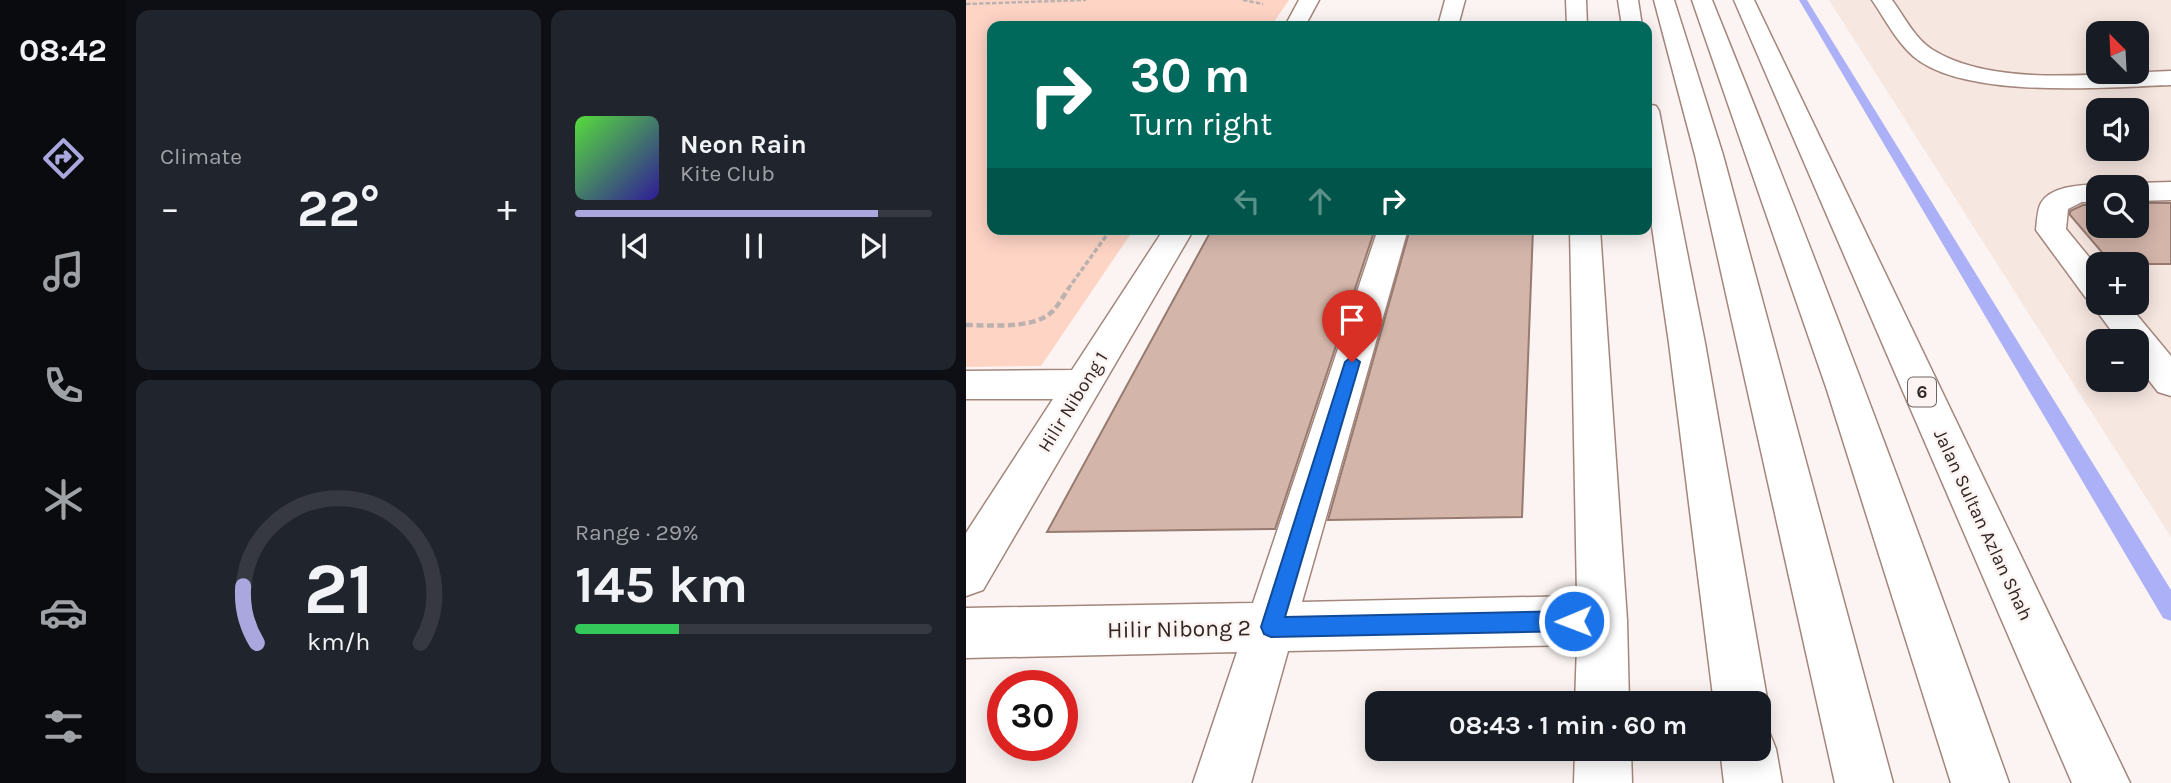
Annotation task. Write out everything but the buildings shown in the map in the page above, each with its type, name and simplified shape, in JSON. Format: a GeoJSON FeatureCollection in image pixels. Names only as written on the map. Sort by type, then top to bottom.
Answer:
{"type":"FeatureCollection","features":[{"type":"Feature","properties":{"kind":"main road"},"geometry":{"type":"LineString","coordinates":[[1297,21],[1309,0]]}},
{"type":"Feature","properties":{"kind":"main road"},"geometry":{"type":"LineString","coordinates":[[1449,21],[1455,0]]}},
{"type":"Feature","properties":{"kind":"main road"},"geometry":{"type":"LineString","coordinates":[[1576,0],[1577,21]]}},
{"type":"Feature","properties":{"kind":"main road"},"geometry":{"type":"LineString","coordinates":[[1628,0],[1631,21]]}},
{"type":"Feature","properties":{"kind":"main road"},"geometry":{"type":"LineString","coordinates":[[1664,0],[1712,169],[1864,783]]}},
{"type":"Feature","properties":{"kind":"main road"},"geometry":{"type":"LineString","coordinates":[[1702,0],[1795,248],[1924,613],[1980,783]]}},
{"type":"Feature","properties":{"kind":"main road","name":"Jalan Sultan Azlan Shah"},"geometry":{"type":"LineString","coordinates":[[1744,0],[2101,783]]}},
{"type":"Feature","properties":{"kind":"main road"},"geometry":{"type":"LineString","coordinates":[[1882,0],[1923,54],[1956,69],[1988,77],[2029,80],[2171,78]]}},
{"type":"Feature","properties":{"kind":"main road"},"geometry":{"type":"LineString","coordinates":[[1652,140],[1687,343],[1739,691]]}},
{"type":"Feature","properties":{"kind":"main road"},"geometry":{"type":"LineString","coordinates":[[2149,192],[2171,191]]}},
{"type":"Feature","properties":{"kind":"main road"},"geometry":{"type":"LineString","coordinates":[[2086,194],[2076,194],[2054,205],[2051,230],[2086,275]]}},
{"type":"Feature","properties":{"kind":"main road","name":"Hilir Nibong 1"},"geometry":{"type":"LineString","coordinates":[[966,574],[1175,235]]}},
{"type":"Feature","properties":{"kind":"main road"},"geometry":{"type":"LineString","coordinates":[[1222,783],[1390,235]]}},
{"type":"Feature","properties":{"kind":"main road"},"geometry":{"type":"LineString","coordinates":[[1585,235],[1602,620],[1602,691]]}},
{"type":"Feature","properties":{"kind":"main road"},"geometry":{"type":"LineString","coordinates":[[2117,315],[2171,383]]}},
{"type":"Feature","properties":{"kind":"main road"},"geometry":{"type":"LineString","coordinates":[[966,385],[1085,384]]}},
{"type":"Feature","properties":{"kind":"main road","name":"Hilir Nibong 2"},"geometry":{"type":"LineString","coordinates":[[966,633],[1602,620]]}},
{"type":"Feature","properties":{"kind":"main road"},"geometry":{"type":"LineString","coordinates":[[1603,761],[1603,783]]}},
{"type":"Feature","properties":{"kind":"main road"},"geometry":{"type":"LineString","coordinates":[[1750,761],[1753,783]]}},
{"type":"Feature","properties":{"kind":"path"},"geometry":{"type":"LineString","coordinates":[[966,4],[1086,0]]}},
{"type":"Feature","properties":{"kind":"path"},"geometry":{"type":"LineString","coordinates":[[966,325],[1022,325],[1052,312],[1107,235]]}},
{"type":"Feature","properties":{"kind":"shaded area"},"geometry":{"type":"Polygon","coordinates":[[[966,0],[1289,0],[1274,21],[987,21],[987,235],[1130,235],[1041,366],[966,367],[966,0]]]}},
{"type":"Feature","properties":{"kind":"shaded area"},"geometry":{"type":"Polygon","coordinates":[[[1829,0],[2171,0],[2171,537],[1829,0]]]}},
{"type":"Feature","properties":{"kind":"waterway"},"geometry":{"type":"LineString","coordinates":[[1803,0],[2171,610]]}},
{"type":"Feature","properties":{"kind":"route"},"geometry":{"type":"LineString","coordinates":[[1352,362],[1271,627],[1574,621]]}}]}
